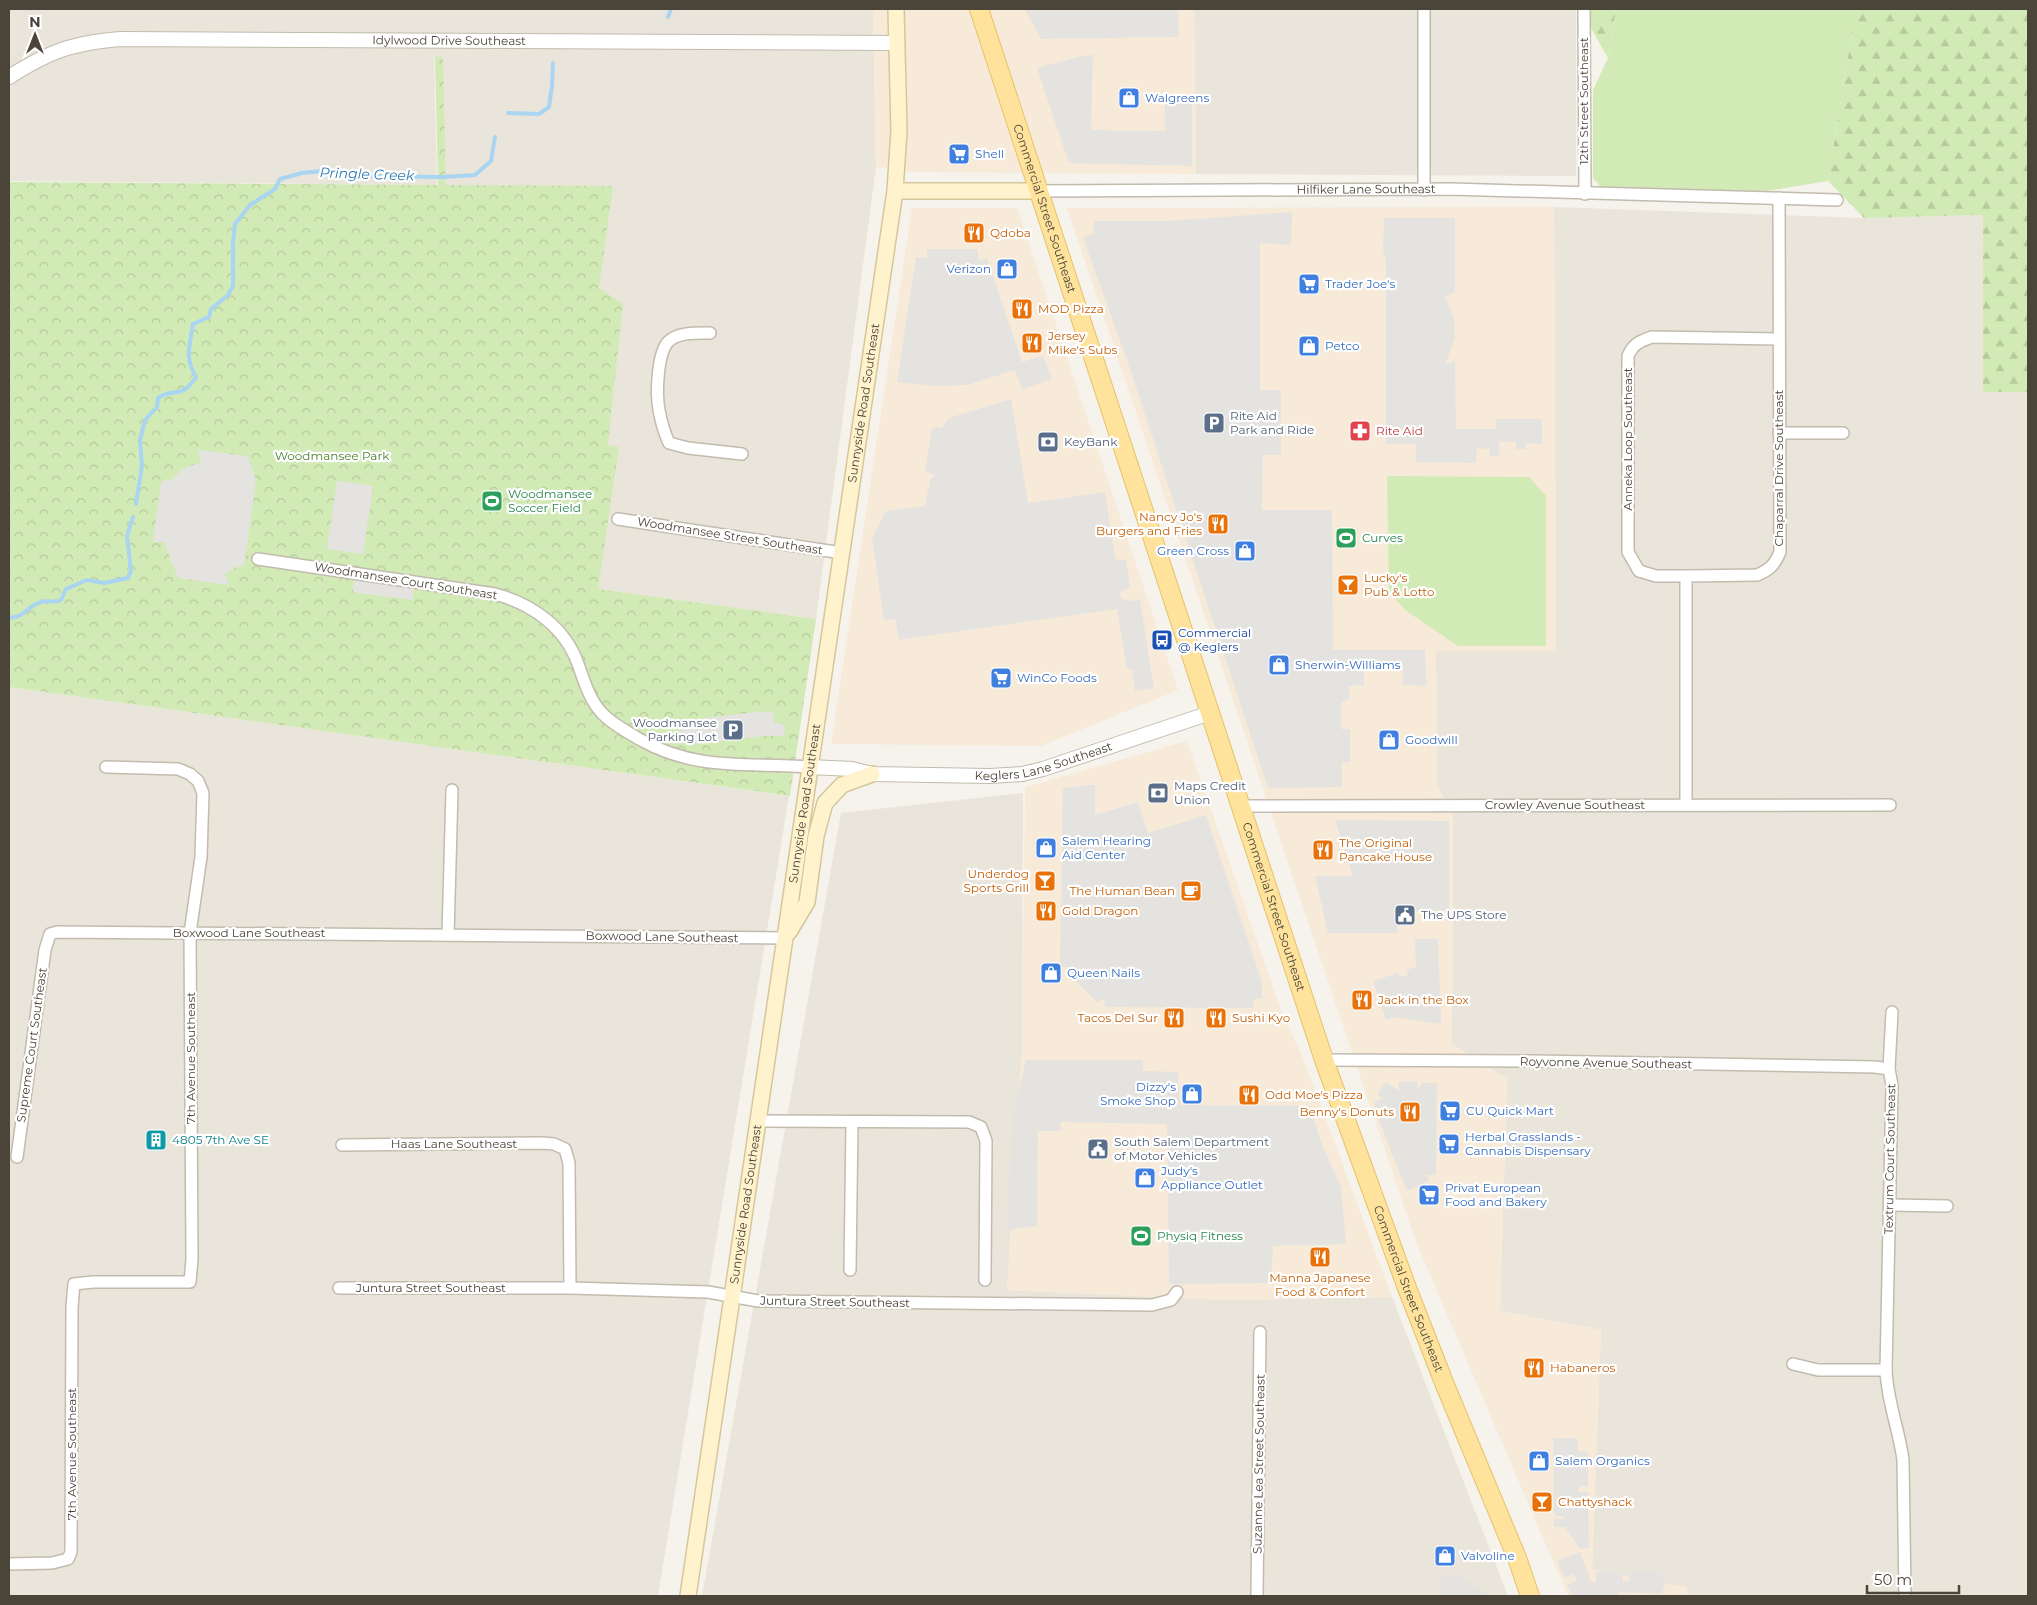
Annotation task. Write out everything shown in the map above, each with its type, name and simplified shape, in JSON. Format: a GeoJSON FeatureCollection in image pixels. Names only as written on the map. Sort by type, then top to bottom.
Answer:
{"type":"FeatureCollection","features":[{"type":"Feature","properties":{"kind":"main road","name":"Sunnyside Road Southeast"},"geometry":{"type":"LineString","coordinates":[[688,1596],[786,938],[894,191],[899,131],[896,9]]}},
{"type":"Feature","properties":{"kind":"main road","name":"Commercial Street Southeast"},"geometry":{"type":"LineString","coordinates":[[978,9],[1324,1060],[1407,1288],[1517,1558],[1530,1596]]}},
{"type":"Feature","properties":{"kind":"main road","name":"Hilfiker Lane Southeast"},"geometry":{"type":"LineString","coordinates":[[894,191],[1038,190]]}},
{"type":"Feature","properties":{"kind":"main road"},"geometry":{"type":"LineString","coordinates":[[786,938],[807,902],[816,836],[825,803],[842,785],[872,774]]}},
{"type":"Feature","properties":{"kind":"street"},"geometry":{"type":"LineString","coordinates":[[1424,9],[1424,190]]}},
{"type":"Feature","properties":{"kind":"street","name":"12th Street Southeast"},"geometry":{"type":"LineString","coordinates":[[1584,9],[1585,194]]}},
{"type":"Feature","properties":{"kind":"street","name":"Idylwood Drive Southeast"},"geometry":{"type":"LineString","coordinates":[[9,77],[34,61],[63,48],[121,40],[896,43]]}},
{"type":"Feature","properties":{"kind":"street","name":"Hilfiker Lane Southeast"},"geometry":{"type":"LineString","coordinates":[[1038,190],[1424,190],[1837,200]]}},
{"type":"Feature","properties":{"kind":"street","name":"Chaparral Drive Southeast"},"geometry":{"type":"LineString","coordinates":[[1686,576],[1758,575],[1767,572],[1775,563],[1780,552],[1779,198]]}},
{"type":"Feature","properties":{"kind":"street"},"geometry":{"type":"LineString","coordinates":[[710,333],[679,335],[668,342],[660,360],[658,389],[658,408],[664,432],[669,443],[688,448],[742,454]]}},
{"type":"Feature","properties":{"kind":"street","name":"Anneka Loop Southeast"},"geometry":{"type":"LineString","coordinates":[[1686,576],[1656,576],[1639,571],[1628,552],[1628,356],[1632,347],[1640,341],[1652,337],[1779,339]]}},
{"type":"Feature","properties":{"kind":"street"},"geometry":{"type":"LineString","coordinates":[[1779,433],[1843,433]]}},
{"type":"Feature","properties":{"kind":"street","name":"Woodmansee Street Southeast"},"geometry":{"type":"LineString","coordinates":[[618,520],[842,553]]}},
{"type":"Feature","properties":{"kind":"street","name":"Woodmansee Court Southeast"},"geometry":{"type":"LineString","coordinates":[[258,559],[506,597],[530,607],[548,620],[573,652],[587,691],[597,707],[618,727],[643,741],[680,757],[705,762],[810,767]]}},
{"type":"Feature","properties":{"kind":"street"},"geometry":{"type":"LineString","coordinates":[[1686,576],[1686,805]]}},
{"type":"Feature","properties":{"kind":"street","name":"Keglers Lane Southeast"},"geometry":{"type":"LineString","coordinates":[[810,767],[852,769],[872,774],[990,776],[1022,774],[1043,769],[1210,713]]}},
{"type":"Feature","properties":{"kind":"street","name":"7th Avenue Southeast"},"geometry":{"type":"LineString","coordinates":[[9,1564],[52,1564],[68,1558],[71,1552],[72,1307],[74,1284],[93,1282],[190,1282],[192,1259],[190,933],[201,857],[202,793],[198,781],[190,774],[178,769],[106,767]]}},
{"type":"Feature","properties":{"kind":"street"},"geometry":{"type":"LineString","coordinates":[[448,935],[452,790]]}},
{"type":"Feature","properties":{"kind":"street","name":"Crowley Avenue Southeast"},"geometry":{"type":"LineString","coordinates":[[1241,806],[1890,805]]}},
{"type":"Feature","properties":{"kind":"street","name":"Boxwood Lane Southeast"},"geometry":{"type":"LineString","coordinates":[[50,934],[57,932],[786,938]]}},
{"type":"Feature","properties":{"kind":"street","name":"Supreme Court Southeast"},"geometry":{"type":"LineString","coordinates":[[17,1157],[45,950],[50,934]]}},
{"type":"Feature","properties":{"kind":"street","name":"Textrum Court Southeast"},"geometry":{"type":"LineString","coordinates":[[1892,1012],[1889,1069],[1892,1085],[1886,1370],[1889,1401],[1903,1460],[1905,1596]]}},
{"type":"Feature","properties":{"kind":"street","name":"Royvonne Avenue Southeast"},"geometry":{"type":"LineString","coordinates":[[1324,1060],[1543,1061],[1875,1067],[1889,1069]]}},
{"type":"Feature","properties":{"kind":"street"},"geometry":{"type":"LineString","coordinates":[[759,1121],[969,1122],[981,1127],[986,1141],[985,1280]]}},
{"type":"Feature","properties":{"kind":"street"},"geometry":{"type":"LineString","coordinates":[[850,1270],[852,1122]]}},
{"type":"Feature","properties":{"kind":"street","name":"Haas Lane Southeast"},"geometry":{"type":"LineString","coordinates":[[342,1144],[542,1143],[554,1144],[565,1149],[569,1163],[570,1288]]}},
{"type":"Feature","properties":{"kind":"street"},"geometry":{"type":"LineString","coordinates":[[1890,1205],[1947,1206]]}},
{"type":"Feature","properties":{"kind":"street","name":"Juntura Street Southeast"},"geometry":{"type":"LineString","coordinates":[[339,1288],[570,1288],[708,1292],[758,1301],[1152,1305],[1171,1300],[1177,1292]]}},
{"type":"Feature","properties":{"kind":"street","name":"Suzanne Lea Street Southeast"},"geometry":{"type":"LineString","coordinates":[[1257,1596],[1260,1332]]}},
{"type":"Feature","properties":{"kind":"street"},"geometry":{"type":"LineString","coordinates":[[1793,1364],[1818,1370],[1886,1370]]}},
{"type":"Feature","properties":{"kind":"shaded area"},"geometry":{"type":"Polygon","coordinates":[[[9,9],[873,9],[876,167],[816,619],[597,589],[607,445],[598,288],[446,185],[442,57],[434,57],[437,185],[9,181],[9,9]]]}},
{"type":"Feature","properties":{"kind":"shaded area"},"geometry":{"type":"Polygon","coordinates":[[[873,9],[1194,9],[1196,174],[914,172],[876,167],[873,9]]]}},
{"type":"Feature","properties":{"kind":"shaded area"},"geometry":{"type":"Polygon","coordinates":[[[1025,9],[1178,9],[1179,37],[1041,39],[1025,9]]]}},
{"type":"Feature","properties":{"kind":"shaded area"},"geometry":{"type":"Polygon","coordinates":[[[1194,9],[1576,9],[1576,176],[1196,174],[1194,9]]]}},
{"type":"Feature","properties":{"kind":"shaded area"},"geometry":{"type":"Polygon","coordinates":[[[1093,55],[1091,130],[1165,131],[1165,102],[1192,102],[1192,166],[1069,163],[1037,68],[1081,56],[1093,55]]]}},
{"type":"Feature","properties":{"kind":"shaded area"},"geometry":{"type":"Polygon","coordinates":[[[1554,207],[1864,218],[1983,215],[1983,392],[2028,392],[2028,1596],[1688,1596],[1685,1587],[1592,1570],[1601,1330],[1500,1311],[1507,1079],[1452,1044],[1453,815],[1437,785],[1436,651],[1556,651],[1554,207]]]}},
{"type":"Feature","properties":{"kind":"shaded area"},"geometry":{"type":"Polygon","coordinates":[[[1554,207],[1556,651],[1436,651],[1437,785],[1453,815],[1452,1044],[1507,1079],[1500,1311],[1601,1330],[1592,1570],[1686,1587],[1688,1596],[1568,1596],[1416,1242],[1067,208],[1554,207]]]}},
{"type":"Feature","properties":{"kind":"shaded area"},"geometry":{"type":"Polygon","coordinates":[[[912,208],[1017,208],[1178,690],[1041,746],[831,744],[912,208]]]}},
{"type":"Feature","properties":{"kind":"shaded area"},"geometry":{"type":"Polygon","coordinates":[[[1292,212],[1291,245],[1260,243],[1260,390],[1281,390],[1281,455],[1263,455],[1262,510],[1332,510],[1333,650],[1425,650],[1426,686],[1403,685],[1403,667],[1364,667],[1364,685],[1349,686],[1350,698],[1341,703],[1341,729],[1350,729],[1350,762],[1342,762],[1342,787],[1268,788],[1127,360],[1083,238],[1093,234],[1094,221],[1167,221],[1292,212]]]}},
{"type":"Feature","properties":{"kind":"shaded area"},"geometry":{"type":"Polygon","coordinates":[[[1384,218],[1455,218],[1455,292],[1445,297],[1454,318],[1455,337],[1445,365],[1455,360],[1456,429],[1496,429],[1496,419],[1542,419],[1542,444],[1526,443],[1526,449],[1516,449],[1516,441],[1499,442],[1499,456],[1490,456],[1490,449],[1477,448],[1476,463],[1416,462],[1416,444],[1386,444],[1386,258],[1383,252],[1384,218]]]}},
{"type":"Feature","properties":{"kind":"shaded area"},"geometry":{"type":"Polygon","coordinates":[[[927,249],[977,249],[979,260],[987,258],[1022,362],[1043,356],[1052,379],[1022,389],[1015,370],[967,385],[936,386],[897,382],[916,257],[927,258],[927,249]]]}},
{"type":"Feature","properties":{"kind":"shaded area"},"geometry":{"type":"Polygon","coordinates":[[[1011,399],[1028,503],[1105,492],[1115,558],[1117,560],[1126,560],[1130,589],[1122,590],[1119,595],[1126,601],[1140,600],[1154,688],[1135,691],[1132,669],[1127,669],[1117,609],[899,640],[895,619],[884,620],[872,538],[886,511],[925,506],[930,480],[935,475],[925,472],[932,427],[942,428],[947,420],[955,416],[1011,399]]]}},
{"type":"Feature","properties":{"kind":"shaded area"},"geometry":{"type":"Polygon","coordinates":[[[198,450],[248,456],[256,480],[244,566],[236,567],[225,574],[229,585],[178,578],[164,542],[153,542],[161,481],[173,479],[181,470],[201,462],[198,450]]]}},
{"type":"Feature","properties":{"kind":"shaded area"},"geometry":{"type":"Polygon","coordinates":[[[337,481],[373,486],[363,554],[327,549],[337,481]]]}},
{"type":"Feature","properties":{"kind":"shaded area"},"geometry":{"type":"Polygon","coordinates":[[[355,573],[415,582],[412,600],[353,592],[355,573]]]}},
{"type":"Feature","properties":{"kind":"shaded area"},"geometry":{"type":"Polygon","coordinates":[[[9,687],[789,796],[658,1596],[9,1596],[9,687]]]}},
{"type":"Feature","properties":{"kind":"shaded area","name":"Woodmansee Parking Lot"},"geometry":{"type":"Polygon","coordinates":[[[773,711],[774,723],[785,724],[784,736],[763,736],[697,744],[680,735],[681,721],[773,711]]]}},
{"type":"Feature","properties":{"kind":"shaded area"},"geometry":{"type":"Polygon","coordinates":[[[1187,741],[1281,1010],[1303,1058],[1392,1297],[1226,1300],[1007,1290],[1022,1051],[1025,787],[1187,741]]]}},
{"type":"Feature","properties":{"kind":"shaded area"},"geometry":{"type":"Polygon","coordinates":[[[1095,785],[1095,815],[1138,802],[1148,833],[1206,815],[1262,982],[1262,998],[1254,999],[1253,1008],[1105,1007],[1104,998],[1098,1003],[1070,975],[1075,968],[1060,967],[1063,788],[1095,785]]]}},
{"type":"Feature","properties":{"kind":"shaded area"},"geometry":{"type":"Polygon","coordinates":[[[1023,793],[1022,1051],[1007,1290],[1226,1300],[1392,1297],[1508,1596],[702,1596],[841,813],[1023,793]]]}},
{"type":"Feature","properties":{"kind":"shaded area"},"geometry":{"type":"Polygon","coordinates":[[[1335,820],[1449,821],[1449,911],[1398,910],[1397,933],[1328,933],[1315,876],[1353,876],[1335,820]]]}},
{"type":"Feature","properties":{"kind":"shaded area"},"geometry":{"type":"Polygon","coordinates":[[[1415,939],[1438,939],[1441,1024],[1395,1017],[1386,1020],[1373,981],[1398,973],[1400,977],[1408,975],[1406,970],[1416,967],[1415,939]]]}},
{"type":"Feature","properties":{"kind":"shaded area"},"geometry":{"type":"Polygon","coordinates":[[[1026,1060],[1143,1060],[1143,1071],[1178,1072],[1180,1105],[1309,1106],[1323,1147],[1341,1187],[1346,1244],[1273,1246],[1271,1283],[1169,1284],[1167,1124],[1061,1122],[1060,1131],[1038,1131],[1037,1226],[1007,1230],[1013,1116],[1026,1060]]]}},
{"type":"Feature","properties":{"kind":"shaded area"},"geometry":{"type":"Polygon","coordinates":[[[1399,1081],[1417,1082],[1418,1090],[1422,1083],[1437,1083],[1436,1175],[1426,1175],[1429,1181],[1407,1191],[1376,1113],[1374,1101],[1381,1100],[1378,1093],[1386,1082],[1399,1091],[1399,1081]]]}},
{"type":"Feature","properties":{"kind":"shaded area"},"geometry":{"type":"Polygon","coordinates":[[[1553,1438],[1577,1438],[1578,1451],[1588,1452],[1588,1486],[1580,1486],[1578,1489],[1580,1492],[1588,1492],[1589,1548],[1580,1549],[1565,1527],[1554,1527],[1554,1519],[1563,1519],[1564,1517],[1554,1515],[1553,1438]]]}},
{"type":"Feature","properties":{"kind":"shaded area"},"geometry":{"type":"Polygon","coordinates":[[[1580,1552],[1592,1583],[1596,1582],[1596,1572],[1622,1572],[1623,1582],[1630,1580],[1626,1571],[1659,1571],[1665,1584],[1662,1594],[1619,1592],[1619,1596],[1573,1596],[1567,1585],[1577,1580],[1573,1574],[1564,1578],[1557,1561],[1580,1552]]]}},
{"type":"Feature","properties":{"kind":"shaded area"},"geometry":{"type":"Polygon","coordinates":[[[1459,1575],[1484,1592],[1486,1596],[1440,1596],[1440,1576],[1459,1575]]]}},
{"type":"Feature","properties":{"kind":"green space"},"geometry":{"type":"Polygon","coordinates":[[[1580,9],[1616,9],[1608,58],[1580,9]]]}},
{"type":"Feature","properties":{"kind":"green space"},"geometry":{"type":"Polygon","coordinates":[[[1616,9],[1861,9],[1852,32],[1828,181],[1767,191],[1602,188],[1593,178],[1593,90],[1608,58],[1616,9]]]}},
{"type":"Feature","properties":{"kind":"green space"},"geometry":{"type":"Polygon","coordinates":[[[1861,9],[2028,9],[2028,392],[1983,392],[1983,215],[1864,218],[1828,181],[1852,32],[1861,9]]]}},
{"type":"Feature","properties":{"kind":"green space","name":"Woodmansee Park"},"geometry":{"type":"Polygon","coordinates":[[[435,57],[443,57],[446,185],[613,186],[599,288],[623,304],[608,445],[619,447],[598,589],[816,619],[790,796],[9,687],[9,182],[438,185],[435,57]]]}},
{"type":"Feature","properties":{"kind":"green space"},"geometry":{"type":"Polygon","coordinates":[[[1387,476],[1529,477],[1546,496],[1546,646],[1458,646],[1405,610],[1389,591],[1387,476]]]}},
{"type":"Feature","properties":{"kind":"waterway","name":"Pringle Creek"},"geometry":{"type":"LineString","coordinates":[[668,17],[671,9]]}},
{"type":"Feature","properties":{"kind":"waterway","name":"Pringle Creek"},"geometry":{"type":"LineString","coordinates":[[508,113],[539,114],[549,107],[553,63]]}},
{"type":"Feature","properties":{"kind":"waterway","name":"Pringle Creek"},"geometry":{"type":"LineString","coordinates":[[136,504],[142,466],[140,440],[145,420],[157,407],[158,398],[169,393],[182,391],[196,377],[189,357],[193,324],[209,317],[211,309],[228,295],[233,286],[235,224],[250,205],[275,189],[280,179],[302,173],[332,170],[366,176],[442,177],[475,175],[491,161],[495,137]]}},
{"type":"Feature","properties":{"kind":"waterway","name":"Pringle Creek"},"geometry":{"type":"LineString","coordinates":[[9,618],[19,616],[41,602],[61,600],[66,589],[87,580],[104,583],[128,578],[131,571],[127,536],[133,517]]}},
{"type":"Feature","properties":{"kind":"place","name":"Walgreens"},"geometry":{"type":"Point","coordinates":[1129,98]}},
{"type":"Feature","properties":{"kind":"place","name":"Shell"},"geometry":{"type":"Point","coordinates":[959,154]}},
{"type":"Feature","properties":{"kind":"place","name":"Qdoba"},"geometry":{"type":"Point","coordinates":[974,233]}},
{"type":"Feature","properties":{"kind":"place","name":"Verizon"},"geometry":{"type":"Point","coordinates":[1007,269]}},
{"type":"Feature","properties":{"kind":"place","name":"Trader Joe's"},"geometry":{"type":"Point","coordinates":[1309,284]}},
{"type":"Feature","properties":{"kind":"place","name":"MOD Pizza"},"geometry":{"type":"Point","coordinates":[1022,309]}},
{"type":"Feature","properties":{"kind":"place","name":"Jersey Mike's Subs"},"geometry":{"type":"Point","coordinates":[1032,343]}},
{"type":"Feature","properties":{"kind":"place","name":"Petco"},"geometry":{"type":"Point","coordinates":[1309,346]}},
{"type":"Feature","properties":{"kind":"place","name":"Rite Aid Park and Ride"},"geometry":{"type":"Point","coordinates":[1214,423]}},
{"type":"Feature","properties":{"kind":"place","name":"Rite Aid"},"geometry":{"type":"Point","coordinates":[1360,431]}},
{"type":"Feature","properties":{"kind":"place","name":"KeyBank"},"geometry":{"type":"Point","coordinates":[1048,442]}},
{"type":"Feature","properties":{"kind":"place","name":"Woodmansee Soccer Field"},"geometry":{"type":"Point","coordinates":[492,501]}},
{"type":"Feature","properties":{"kind":"place","name":"Nancy Jo's Burgers and Fries"},"geometry":{"type":"Point","coordinates":[1218,524]}},
{"type":"Feature","properties":{"kind":"place","name":"Curves"},"geometry":{"type":"Point","coordinates":[1346,538]}},
{"type":"Feature","properties":{"kind":"place","name":"Green Cross"},"geometry":{"type":"Point","coordinates":[1245,551]}},
{"type":"Feature","properties":{"kind":"place","name":"Lucky's Pub & Lotto"},"geometry":{"type":"Point","coordinates":[1348,585]}},
{"type":"Feature","properties":{"kind":"place","name":"Commercial @ Keglers"},"geometry":{"type":"Point","coordinates":[1162,640]}},
{"type":"Feature","properties":{"kind":"place","name":"Sherwin-Williams"},"geometry":{"type":"Point","coordinates":[1279,665]}},
{"type":"Feature","properties":{"kind":"place","name":"WinCo Foods"},"geometry":{"type":"Point","coordinates":[1001,678]}},
{"type":"Feature","properties":{"kind":"place","name":"Woodmansee Parking Lot"},"geometry":{"type":"Point","coordinates":[733,730]}},
{"type":"Feature","properties":{"kind":"place","name":"Goodwill"},"geometry":{"type":"Point","coordinates":[1389,740]}},
{"type":"Feature","properties":{"kind":"place","name":"Maps Credit Union"},"geometry":{"type":"Point","coordinates":[1158,793]}},
{"type":"Feature","properties":{"kind":"place","name":"Salem Hearing Aid Center"},"geometry":{"type":"Point","coordinates":[1046,848]}},
{"type":"Feature","properties":{"kind":"place","name":"The Original Pancake House"},"geometry":{"type":"Point","coordinates":[1323,850]}},
{"type":"Feature","properties":{"kind":"place","name":"Underdog Sports Grill"},"geometry":{"type":"Point","coordinates":[1045,881]}},
{"type":"Feature","properties":{"kind":"place","name":"The Human Bean"},"geometry":{"type":"Point","coordinates":[1191,891]}},
{"type":"Feature","properties":{"kind":"place","name":"Gold Dragon"},"geometry":{"type":"Point","coordinates":[1046,911]}},
{"type":"Feature","properties":{"kind":"place","name":"The UPS Store"},"geometry":{"type":"Point","coordinates":[1405,915]}},
{"type":"Feature","properties":{"kind":"place","name":"Queen Nails"},"geometry":{"type":"Point","coordinates":[1051,973]}},
{"type":"Feature","properties":{"kind":"place","name":"Jack in the Box"},"geometry":{"type":"Point","coordinates":[1362,1000]}},
{"type":"Feature","properties":{"kind":"place","name":"Tacos Del Sur"},"geometry":{"type":"Point","coordinates":[1174,1018]}},
{"type":"Feature","properties":{"kind":"place","name":"Sushi Kyo"},"geometry":{"type":"Point","coordinates":[1216,1018]}},
{"type":"Feature","properties":{"kind":"place","name":"Dizzy's Smoke Shop"},"geometry":{"type":"Point","coordinates":[1192,1094]}},
{"type":"Feature","properties":{"kind":"place","name":"Odd Moe's Pizza"},"geometry":{"type":"Point","coordinates":[1249,1095]}},
{"type":"Feature","properties":{"kind":"place","name":"CU Quick Mart"},"geometry":{"type":"Point","coordinates":[1450,1111]}},
{"type":"Feature","properties":{"kind":"place","name":"Benny's Donuts"},"geometry":{"type":"Point","coordinates":[1410,1112]}},
{"type":"Feature","properties":{"kind":"place","name":"4805 7th Ave SE"},"geometry":{"type":"Point","coordinates":[156,1140]}},
{"type":"Feature","properties":{"kind":"place","name":"Herbal Grasslands - Cannabis Dispensary"},"geometry":{"type":"Point","coordinates":[1449,1144]}},
{"type":"Feature","properties":{"kind":"place","name":"South Salem Department of Motor Vehicles"},"geometry":{"type":"Point","coordinates":[1098,1149]}},
{"type":"Feature","properties":{"kind":"place","name":"Judy's Appliance Outlet"},"geometry":{"type":"Point","coordinates":[1145,1178]}},
{"type":"Feature","properties":{"kind":"place","name":"Privat European Food and Bakery"},"geometry":{"type":"Point","coordinates":[1429,1195]}},
{"type":"Feature","properties":{"kind":"place","name":"Physiq Fitness"},"geometry":{"type":"Point","coordinates":[1141,1236]}},
{"type":"Feature","properties":{"kind":"place","name":"Manna Japanese Food & Confort"},"geometry":{"type":"Point","coordinates":[1320,1257]}},
{"type":"Feature","properties":{"kind":"place","name":"Habaneros"},"geometry":{"type":"Point","coordinates":[1534,1368]}},
{"type":"Feature","properties":{"kind":"place","name":"Salem Organics"},"geometry":{"type":"Point","coordinates":[1539,1461]}},
{"type":"Feature","properties":{"kind":"place","name":"Chattyshack"},"geometry":{"type":"Point","coordinates":[1542,1502]}},
{"type":"Feature","properties":{"kind":"place","name":"Valvoline"},"geometry":{"type":"Point","coordinates":[1445,1556]}}]}
